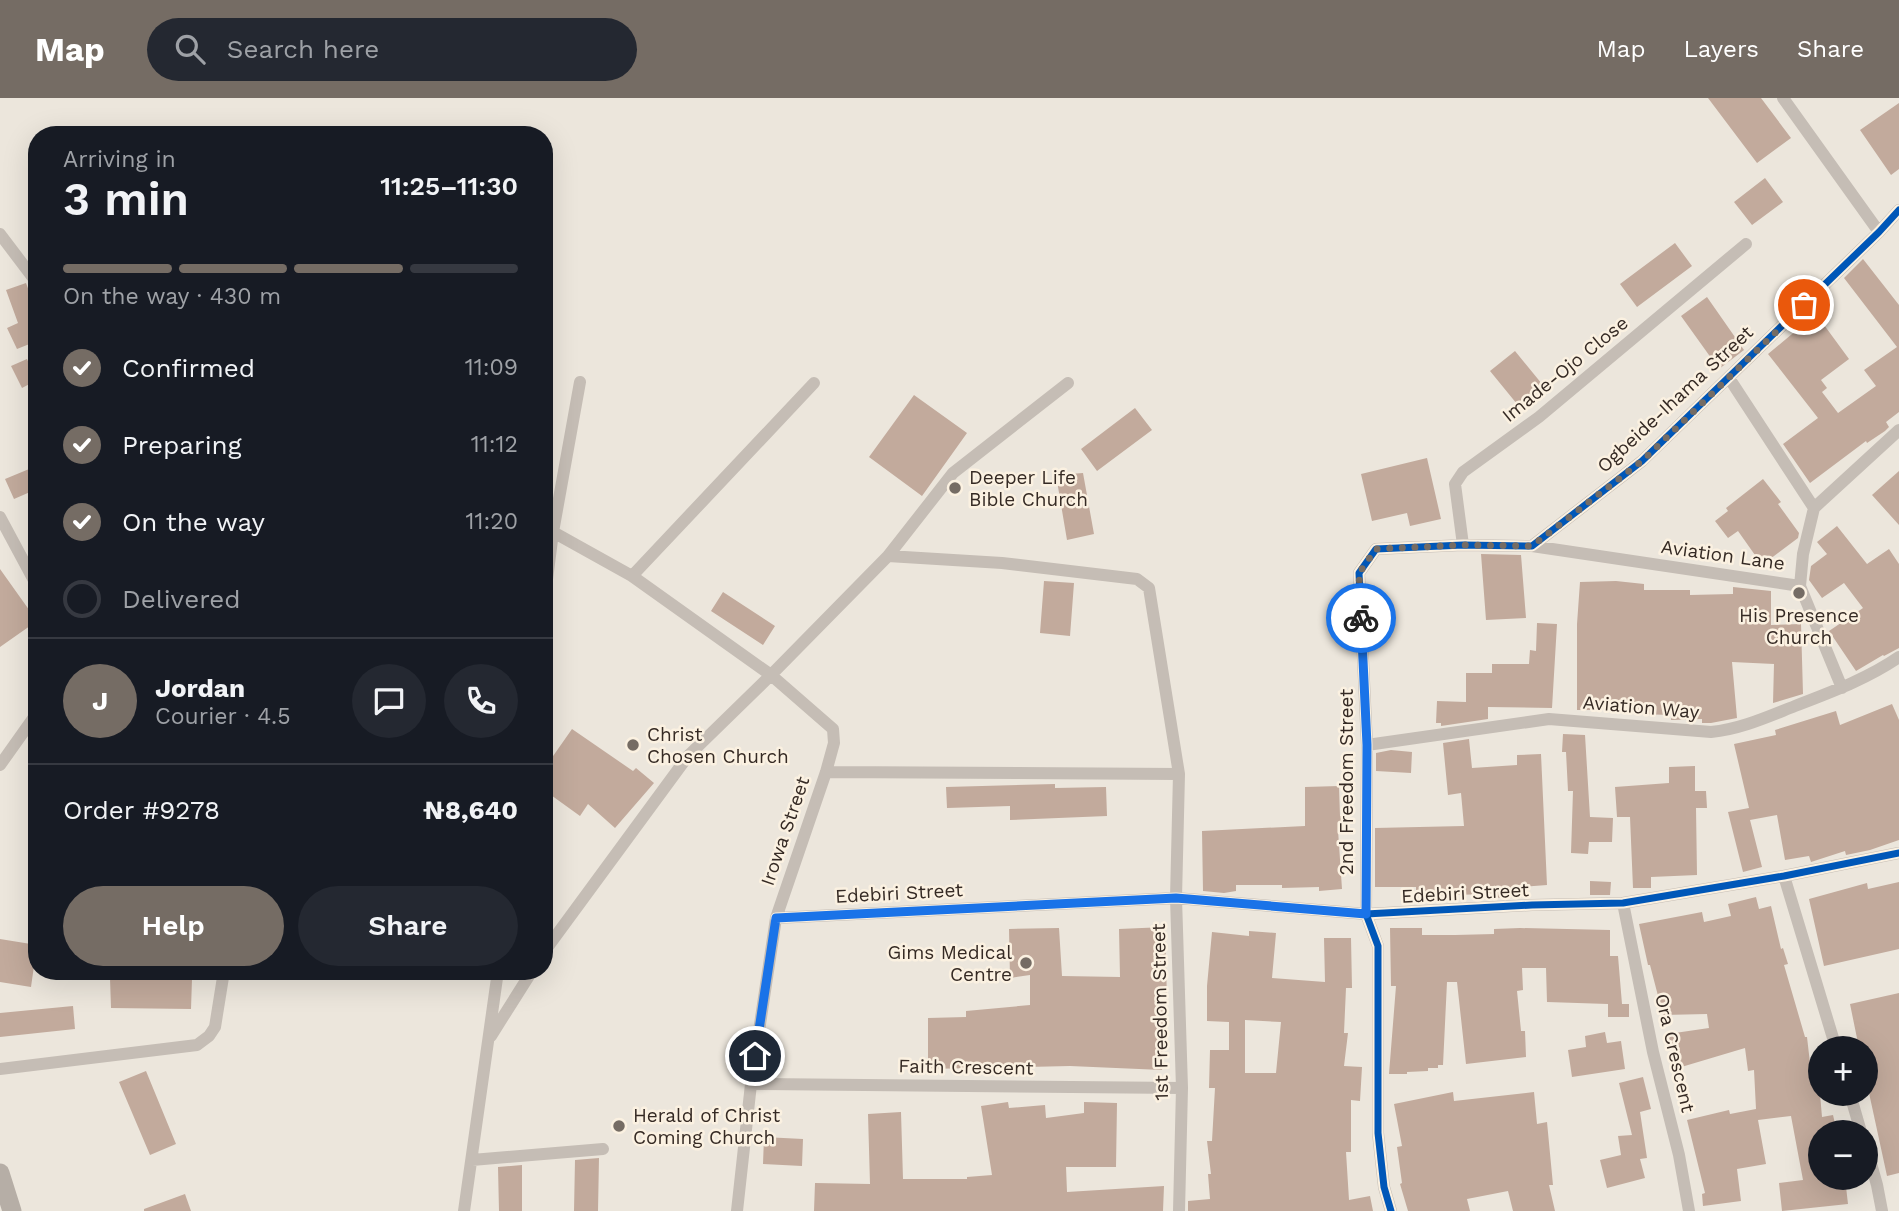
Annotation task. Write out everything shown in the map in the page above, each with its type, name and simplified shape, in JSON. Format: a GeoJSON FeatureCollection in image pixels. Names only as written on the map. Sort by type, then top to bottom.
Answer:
{"type":"FeatureCollection","features":[{"type":"Feature","properties":{"kind":"street"},"geometry":{"type":"LineString","coordinates":[[1783,98],[1879,232]]}},
{"type":"Feature","properties":{"kind":"street","name":"Ogbeide-Ihama Street"},"geometry":{"type":"LineString","coordinates":[[1532,546],[1642,461],[1899,210]]}},
{"type":"Feature","properties":{"kind":"street"},"geometry":{"type":"LineString","coordinates":[[0,234],[28,271]]}},
{"type":"Feature","properties":{"kind":"street","name":"Imade-Ojo Close"},"geometry":{"type":"LineString","coordinates":[[1463,545],[1455,484],[1463,472],[1539,417],[1746,244]]}},
{"type":"Feature","properties":{"kind":"street"},"geometry":{"type":"LineString","coordinates":[[1729,377],[1814,508]]}},
{"type":"Feature","properties":{"kind":"street"},"geometry":{"type":"LineString","coordinates":[[580,382],[553,532],[632,576],[771,675],[833,729],[834,743],[826,772]]}},
{"type":"Feature","properties":{"kind":"street"},"geometry":{"type":"LineString","coordinates":[[632,576],[814,383]]}},
{"type":"Feature","properties":{"kind":"street"},"geometry":{"type":"LineString","coordinates":[[553,940],[688,756],[888,556],[953,473],[1068,383]]}},
{"type":"Feature","properties":{"kind":"street"},"geometry":{"type":"LineString","coordinates":[[1800,586],[1803,554],[1814,508],[1899,430]]}},
{"type":"Feature","properties":{"kind":"street"},"geometry":{"type":"LineString","coordinates":[[0,517],[28,569]]}},
{"type":"Feature","properties":{"kind":"street"},"geometry":{"type":"LineString","coordinates":[[1463,545],[1532,546]]}},
{"type":"Feature","properties":{"kind":"street","name":"2nd Freedom Street"},"geometry":{"type":"LineString","coordinates":[[1391,1211],[1384,1187],[1378,1133],[1378,946],[1366,914],[1367,745],[1359,573],[1376,549],[1463,545]]}},
{"type":"Feature","properties":{"kind":"street","name":"Aviation Lane"},"geometry":{"type":"LineString","coordinates":[[1532,546],[1800,586],[1842,688]]}},
{"type":"Feature","properties":{"kind":"street","name":"1st Freedom Street"},"geometry":{"type":"LineString","coordinates":[[888,556],[1002,563],[1137,579],[1149,588],[1180,774],[1176,898],[1182,1088],[1180,1211]]}},
{"type":"Feature","properties":{"kind":"street","name":"Aviation Way"},"geometry":{"type":"LineString","coordinates":[[1367,745],[1549,719],[1711,732],[1735,730],[1842,688],[1878,671],[1899,657]]}},
{"type":"Feature","properties":{"kind":"street"},"geometry":{"type":"LineString","coordinates":[[0,765],[28,726]]}},
{"type":"Feature","properties":{"kind":"street","name":"Irowa Street"},"geometry":{"type":"LineString","coordinates":[[737,1211],[751,1084],[776,918],[826,772],[1180,774]]}},
{"type":"Feature","properties":{"kind":"street","name":"Edebiri Street"},"geometry":{"type":"LineString","coordinates":[[776,918],[1176,898],[1366,914],[1623,903],[1784,876],[1899,853]]}},
{"type":"Feature","properties":{"kind":"street"},"geometry":{"type":"LineString","coordinates":[[1784,876],[1832,1036]]}},
{"type":"Feature","properties":{"kind":"street","name":"Ora Crescent"},"geometry":{"type":"LineString","coordinates":[[1623,903],[1689,1211]]}},
{"type":"Feature","properties":{"kind":"street"},"geometry":{"type":"LineString","coordinates":[[0,1069],[197,1045],[209,1036],[215,1027],[223,980]]}},
{"type":"Feature","properties":{"kind":"street"},"geometry":{"type":"LineString","coordinates":[[464,1211],[497,980]]}},
{"type":"Feature","properties":{"kind":"street"},"geometry":{"type":"LineString","coordinates":[[489,1039],[526,980]]}},
{"type":"Feature","properties":{"kind":"street","name":"Faith Crescent"},"geometry":{"type":"LineString","coordinates":[[751,1084],[1182,1088]]}},
{"type":"Feature","properties":{"kind":"street"},"geometry":{"type":"LineString","coordinates":[[472,1160],[603,1149]]}},
{"type":"Feature","properties":{"kind":"street"},"geometry":{"type":"LineString","coordinates":[[0,1173],[12,1211]]}},
{"type":"Feature","properties":{"kind":"street"},"geometry":{"type":"LineString","coordinates":[[1878,1190],[1882,1211]]}},
{"type":"Feature","properties":{"kind":"building"},"geometry":{"type":"Polygon","coordinates":[[[1708,98],[1761,98],[1791,138],[1757,163],[1708,98]]]}},
{"type":"Feature","properties":{"kind":"building"},"geometry":{"type":"Polygon","coordinates":[[[1899,103],[1899,169],[1891,175],[1860,130],[1899,103]]]}},
{"type":"Feature","properties":{"kind":"building"},"geometry":{"type":"Polygon","coordinates":[[[1765,178],[1783,202],[1752,225],[1734,202],[1765,178]]]}},
{"type":"Feature","properties":{"kind":"building"},"geometry":{"type":"Polygon","coordinates":[[[1675,243],[1692,266],[1637,307],[1620,284],[1675,243]]]}},
{"type":"Feature","properties":{"kind":"building"},"geometry":{"type":"Polygon","coordinates":[[[1863,259],[1899,305],[1899,412],[1886,422],[1889,427],[1885,431],[1867,443],[1866,441],[1810,483],[1783,444],[1818,418],[1768,354],[1816,314],[1849,359],[1821,380],[1827,388],[1822,392],[1838,413],[1876,386],[1864,370],[1897,347],[1844,278],[1863,259]]]}},
{"type":"Feature","properties":{"kind":"building"},"geometry":{"type":"Polygon","coordinates":[[[26,283],[28,288],[28,345],[17,349],[7,328],[18,323],[6,290],[26,283]]]}},
{"type":"Feature","properties":{"kind":"building"},"geometry":{"type":"Polygon","coordinates":[[[1707,297],[1744,350],[1719,369],[1681,316],[1707,297]]]}},
{"type":"Feature","properties":{"kind":"building"},"geometry":{"type":"Polygon","coordinates":[[[1515,351],[1542,384],[1517,404],[1490,371],[1515,351]]]}},
{"type":"Feature","properties":{"kind":"building"},"geometry":{"type":"Polygon","coordinates":[[[27,359],[28,385],[22,388],[11,366],[27,359]]]}},
{"type":"Feature","properties":{"kind":"building"},"geometry":{"type":"Polygon","coordinates":[[[914,395],[967,433],[922,496],[869,457],[914,395]]]}},
{"type":"Feature","properties":{"kind":"building"},"geometry":{"type":"Polygon","coordinates":[[[1135,408],[1152,430],[1097,471],[1081,449],[1135,408]]]}},
{"type":"Feature","properties":{"kind":"building"},"geometry":{"type":"Polygon","coordinates":[[[1427,458],[1441,519],[1410,526],[1407,513],[1372,521],[1361,474],[1427,458]]]}},
{"type":"Feature","properties":{"kind":"building"},"geometry":{"type":"Polygon","coordinates":[[[28,469],[28,493],[14,499],[5,479],[28,469]]]}},
{"type":"Feature","properties":{"kind":"building"},"geometry":{"type":"Polygon","coordinates":[[[1899,471],[1899,525],[1872,495],[1899,471]]]}},
{"type":"Feature","properties":{"kind":"building"},"geometry":{"type":"Polygon","coordinates":[[[1083,473],[1094,534],[1067,540],[1056,475],[1083,473]]]}},
{"type":"Feature","properties":{"kind":"building"},"geometry":{"type":"Polygon","coordinates":[[[1763,479],[1781,502],[1778,504],[1799,533],[1798,538],[1762,565],[1738,531],[1728,538],[1715,521],[1728,511],[1726,508],[1763,479]]]}},
{"type":"Feature","properties":{"kind":"building"},"geometry":{"type":"Polygon","coordinates":[[[1837,526],[1867,564],[1889,549],[1899,564],[1899,648],[1856,671],[1829,631],[1863,608],[1844,583],[1822,598],[1809,580],[1811,566],[1827,554],[1817,542],[1837,526]]]}},
{"type":"Feature","properties":{"kind":"building"},"geometry":{"type":"Polygon","coordinates":[[[1481,554],[1521,555],[1526,618],[1486,620],[1481,554]]]}},
{"type":"Feature","properties":{"kind":"building"},"geometry":{"type":"Polygon","coordinates":[[[0,569],[28,608],[28,627],[0,647],[0,569]]]}},
{"type":"Feature","properties":{"kind":"building"},"geometry":{"type":"Polygon","coordinates":[[[1044,581],[1074,583],[1070,636],[1040,633],[1044,581]]]}},
{"type":"Feature","properties":{"kind":"building"},"geometry":{"type":"Polygon","coordinates":[[[1616,581],[1644,584],[1644,590],[1690,590],[1690,595],[1733,594],[1733,587],[1771,591],[1771,625],[1801,624],[1803,694],[1773,703],[1774,664],[1732,662],[1737,718],[1711,723],[1702,723],[1702,719],[1671,720],[1671,715],[1638,714],[1639,702],[1590,702],[1590,710],[1577,710],[1580,582],[1616,581]]]}},
{"type":"Feature","properties":{"kind":"building"},"geometry":{"type":"Polygon","coordinates":[[[723,592],[775,626],[763,645],[711,611],[723,592]]]}},
{"type":"Feature","properties":{"kind":"building"},"geometry":{"type":"Polygon","coordinates":[[[1537,623],[1557,624],[1552,708],[1488,707],[1488,719],[1441,726],[1441,723],[1436,723],[1437,701],[1466,702],[1466,673],[1492,673],[1492,664],[1529,664],[1530,650],[1536,651],[1537,623]]]}},
{"type":"Feature","properties":{"kind":"building"},"geometry":{"type":"Polygon","coordinates":[[[1892,704],[1899,720],[1899,840],[1870,850],[1846,855],[1845,851],[1811,862],[1809,856],[1785,860],[1777,815],[1750,820],[1762,867],[1743,872],[1728,812],[1749,808],[1734,744],[1776,735],[1775,730],[1836,711],[1840,725],[1892,704]]]}},
{"type":"Feature","properties":{"kind":"building"},"geometry":{"type":"Polygon","coordinates":[[[572,729],[633,771],[636,768],[654,783],[615,828],[588,804],[580,816],[553,796],[553,756],[572,729]]]}},
{"type":"Feature","properties":{"kind":"building"},"geometry":{"type":"Polygon","coordinates":[[[1563,734],[1585,735],[1590,817],[1613,818],[1612,842],[1589,842],[1588,854],[1571,853],[1573,791],[1568,791],[1566,752],[1562,752],[1563,734]]]}},
{"type":"Feature","properties":{"kind":"building"},"geometry":{"type":"Polygon","coordinates":[[[1469,739],[1472,768],[1517,765],[1517,755],[1541,754],[1547,885],[1521,887],[1522,897],[1490,898],[1490,894],[1416,896],[1416,887],[1375,887],[1375,828],[1464,826],[1461,793],[1448,795],[1443,743],[1469,739]]]}},
{"type":"Feature","properties":{"kind":"building"},"geometry":{"type":"Polygon","coordinates":[[[1391,750],[1412,752],[1411,773],[1376,771],[1376,753],[1391,750]]]}},
{"type":"Feature","properties":{"kind":"building"},"geometry":{"type":"Polygon","coordinates":[[[1695,766],[1695,791],[1706,791],[1707,808],[1696,808],[1697,875],[1651,877],[1651,888],[1633,888],[1630,817],[1617,817],[1615,787],[1669,783],[1669,767],[1695,766]]]}},
{"type":"Feature","properties":{"kind":"building"},"geometry":{"type":"Polygon","coordinates":[[[1055,784],[1055,788],[1106,787],[1107,816],[1010,820],[1010,806],[947,808],[946,787],[1055,784]]]}},
{"type":"Feature","properties":{"kind":"building"},"geometry":{"type":"Polygon","coordinates":[[[1339,786],[1340,816],[1345,816],[1346,830],[1338,830],[1342,889],[1319,891],[1319,887],[1236,885],[1236,891],[1203,891],[1202,831],[1305,826],[1305,787],[1339,786]]]}},
{"type":"Feature","properties":{"kind":"building"},"geometry":{"type":"Polygon","coordinates":[[[1590,881],[1611,882],[1610,895],[1590,895],[1590,881]]]}},
{"type":"Feature","properties":{"kind":"building"},"geometry":{"type":"Polygon","coordinates":[[[1899,882],[1899,949],[1824,966],[1809,899],[1867,883],[1868,889],[1899,882]]]}},
{"type":"Feature","properties":{"kind":"building"},"geometry":{"type":"Polygon","coordinates":[[[1756,897],[1759,909],[1771,906],[1781,949],[1783,948],[1788,964],[1784,965],[1807,1037],[1808,1106],[1821,1106],[1822,1117],[1833,1115],[1834,1120],[1808,1120],[1808,1190],[1846,1190],[1848,1204],[1782,1211],[1779,1183],[1803,1180],[1791,1116],[1758,1120],[1766,1164],[1737,1169],[1741,1201],[1703,1206],[1702,1194],[1705,1193],[1687,1120],[1729,1110],[1730,1114],[1756,1109],[1754,1070],[1748,1071],[1745,1048],[1678,1068],[1668,1034],[1709,1028],[1707,1014],[1663,1015],[1639,924],[1702,912],[1704,922],[1731,916],[1728,904],[1756,897]]]}},
{"type":"Feature","properties":{"kind":"building"},"geometry":{"type":"Polygon","coordinates":[[[1165,927],[1167,1000],[1166,1026],[1163,1026],[1162,1070],[1070,1066],[928,1069],[928,1018],[966,1017],[966,1011],[1030,1005],[1030,975],[1010,978],[1009,929],[1059,928],[1062,976],[1120,977],[1119,929],[1165,927]]]}},
{"type":"Feature","properties":{"kind":"building"},"geometry":{"type":"Polygon","coordinates":[[[1390,928],[1422,928],[1422,935],[1494,934],[1494,929],[1520,928],[1610,930],[1610,956],[1618,956],[1622,1004],[1629,1004],[1629,1017],[1608,1017],[1608,1004],[1547,1002],[1546,968],[1522,968],[1523,990],[1517,991],[1521,1031],[1525,1031],[1526,1057],[1466,1064],[1457,982],[1447,982],[1443,1065],[1428,1068],[1428,1071],[1389,1074],[1396,986],[1391,986],[1390,928]]]}},
{"type":"Feature","properties":{"kind":"building"},"geometry":{"type":"Polygon","coordinates":[[[1249,931],[1276,933],[1272,978],[1325,982],[1324,938],[1351,938],[1352,988],[1346,988],[1344,1033],[1348,1033],[1344,1066],[1362,1067],[1360,1101],[1351,1100],[1351,1152],[1346,1152],[1349,1200],[1370,1196],[1373,1211],[1188,1211],[1188,1201],[1210,1199],[1208,1174],[1211,1174],[1207,1141],[1212,1141],[1215,1088],[1209,1088],[1210,1050],[1229,1050],[1229,1022],[1207,1021],[1212,932],[1249,936],[1249,931]],[[1245,1020],[1245,1073],[1276,1073],[1281,1022],[1245,1020]]]}},
{"type":"Feature","properties":{"kind":"building"},"geometry":{"type":"Polygon","coordinates":[[[0,939],[28,944],[28,980],[32,980],[31,987],[0,982],[0,939]]]}},
{"type":"Feature","properties":{"kind":"building"},"geometry":{"type":"Polygon","coordinates":[[[110,980],[192,980],[191,1009],[111,1008],[110,980]]]}},
{"type":"Feature","properties":{"kind":"building"},"geometry":{"type":"Polygon","coordinates":[[[1899,993],[1899,1173],[1887,1176],[1878,1134],[1878,1120],[1875,1120],[1872,1106],[1878,1106],[1878,1036],[1857,1036],[1850,1004],[1899,993]]]}},
{"type":"Feature","properties":{"kind":"building"},"geometry":{"type":"Polygon","coordinates":[[[73,1006],[75,1029],[0,1037],[0,1013],[73,1006]]]}},
{"type":"Feature","properties":{"kind":"building"},"geometry":{"type":"Polygon","coordinates":[[[1605,1032],[1607,1043],[1621,1041],[1625,1069],[1572,1077],[1568,1050],[1586,1047],[1585,1036],[1605,1032]]]}},
{"type":"Feature","properties":{"kind":"building"},"geometry":{"type":"Polygon","coordinates":[[[146,1071],[176,1144],[150,1155],[119,1082],[146,1071]]]}},
{"type":"Feature","properties":{"kind":"building"},"geometry":{"type":"Polygon","coordinates":[[[1643,1077],[1651,1109],[1640,1112],[1647,1158],[1640,1159],[1645,1178],[1607,1188],[1600,1160],[1621,1155],[1618,1136],[1632,1135],[1619,1083],[1643,1077]]]}},
{"type":"Feature","properties":{"kind":"building"},"geometry":{"type":"Polygon","coordinates":[[[1453,1092],[1454,1101],[1534,1092],[1537,1124],[1547,1122],[1553,1185],[1549,1185],[1555,1211],[1513,1211],[1508,1191],[1467,1199],[1470,1211],[1408,1211],[1400,1184],[1397,1147],[1402,1146],[1394,1104],[1453,1092]]]}},
{"type":"Feature","properties":{"kind":"building"},"geometry":{"type":"Polygon","coordinates":[[[1008,1102],[1009,1108],[1045,1105],[1046,1118],[1084,1113],[1084,1102],[1117,1103],[1116,1167],[1066,1167],[1067,1192],[1164,1186],[1163,1211],[814,1211],[815,1183],[870,1184],[868,1114],[901,1112],[903,1179],[967,1179],[992,1175],[981,1106],[1008,1102]]]}},
{"type":"Feature","properties":{"kind":"building"},"geometry":{"type":"Polygon","coordinates":[[[764,1137],[803,1139],[802,1166],[763,1164],[764,1137]]]}},
{"type":"Feature","properties":{"kind":"building"},"geometry":{"type":"Polygon","coordinates":[[[599,1158],[598,1211],[574,1211],[575,1160],[599,1158]]]}},
{"type":"Feature","properties":{"kind":"building"},"geometry":{"type":"Polygon","coordinates":[[[522,1165],[522,1211],[499,1211],[498,1167],[522,1165]]]}},
{"type":"Feature","properties":{"kind":"building"},"geometry":{"type":"Polygon","coordinates":[[[185,1194],[191,1211],[144,1211],[144,1209],[185,1194]]]}},
{"type":"Feature","properties":{"kind":"cycle path"},"geometry":{"type":"LineString","coordinates":[[1391,1211],[1384,1187],[1378,1133],[1378,946],[1366,914],[1367,745],[1359,573],[1376,549],[1463,545],[1532,546],[1642,461],[1899,210]]}},
{"type":"Feature","properties":{"kind":"cycle path"},"geometry":{"type":"LineString","coordinates":[[776,918],[1176,898],[1366,914],[1623,903],[1784,876],[1899,853]]}},
{"type":"Feature","properties":{"kind":"way so far"},"geometry":{"type":"LineString","coordinates":[[1361,618],[1359,573],[1376,549],[1463,545],[1532,546],[1642,461],[1804,305]]}},
{"type":"Feature","properties":{"kind":"place","name":"Deeper Life Bible Church"},"geometry":{"type":"Point","coordinates":[955,488]}},
{"type":"Feature","properties":{"kind":"place","name":"His Presence Church"},"geometry":{"type":"Point","coordinates":[1799,593]}},
{"type":"Feature","properties":{"kind":"place","name":"Christ Chosen Church"},"geometry":{"type":"Point","coordinates":[633,745]}},
{"type":"Feature","properties":{"kind":"place","name":"Gims Medical Centre"},"geometry":{"type":"Point","coordinates":[1026,963]}},
{"type":"Feature","properties":{"kind":"place","name":"Herald of Christ Coming Church"},"geometry":{"type":"Point","coordinates":[619,1126]}},
{"type":"Feature","properties":{"kind":"route"},"geometry":{"type":"LineString","coordinates":[[755,1056],[776,918],[1176,898],[1366,914],[1367,745],[1361,618]]}}]}
